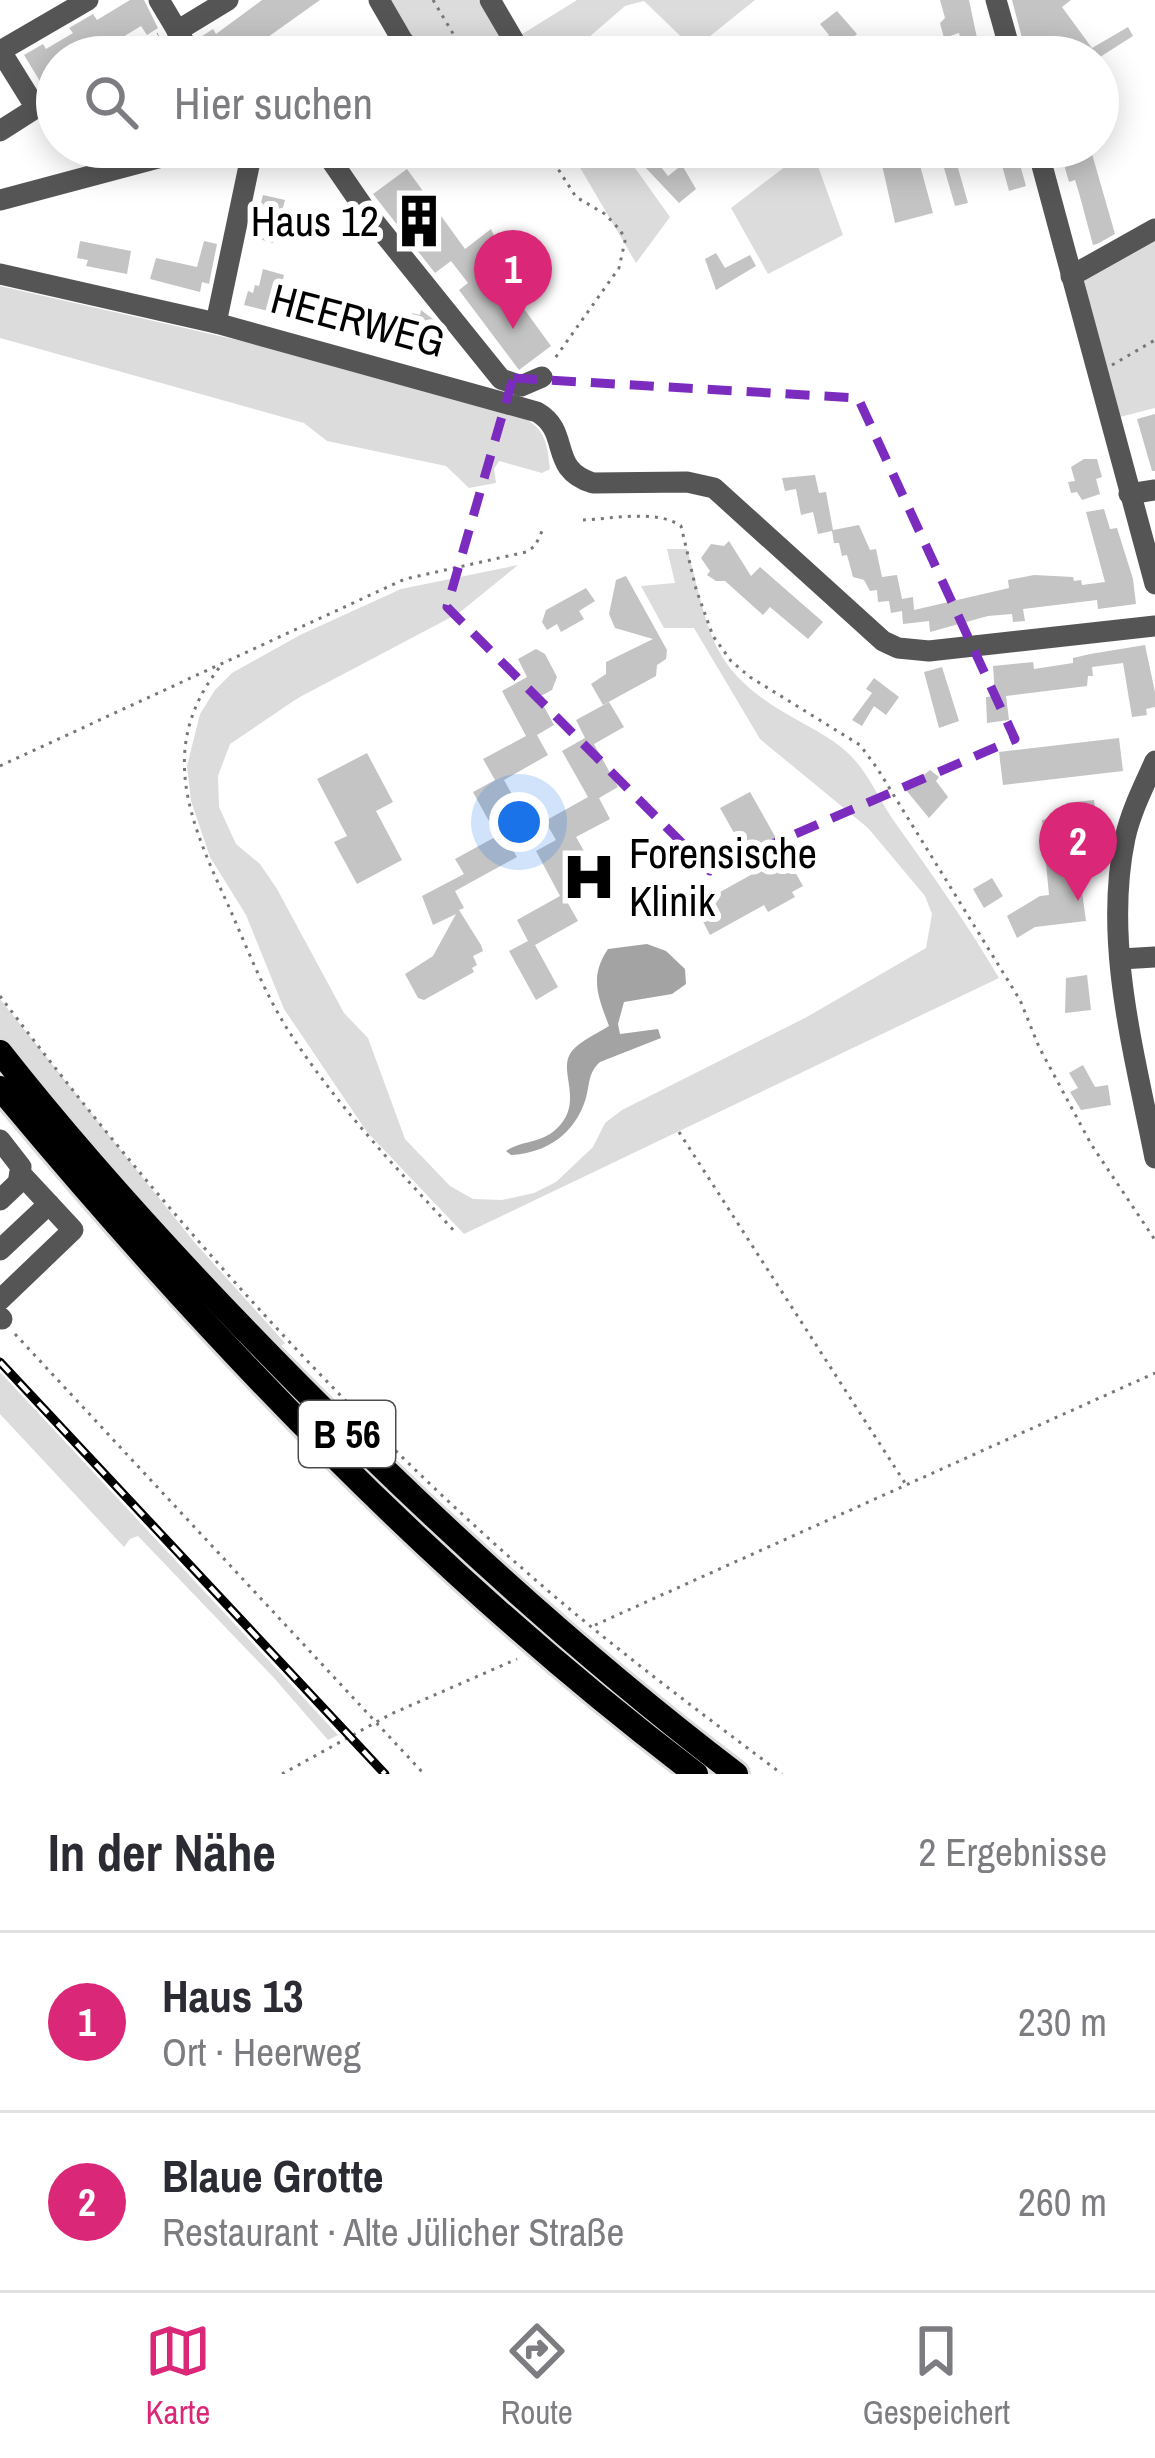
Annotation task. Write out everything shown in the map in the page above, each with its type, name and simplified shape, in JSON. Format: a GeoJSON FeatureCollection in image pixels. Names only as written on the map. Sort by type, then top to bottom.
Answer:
{"type":"FeatureCollection","features":[{"type":"Feature","properties":{"kind":"main road","name":"B 56"},"geometry":{"type":"LineString","coordinates":[[0,1052],[186,1269],[417,1504],[606,1671],[736,1774]]}},
{"type":"Feature","properties":{"kind":"main road","name":"B 56"},"geometry":{"type":"LineString","coordinates":[[0,1088],[94,1202],[219,1339],[399,1519],[591,1690],[696,1774]]}},
{"type":"Feature","properties":{"kind":"street"},"geometry":{"type":"LineString","coordinates":[[0,131],[36,108],[1,50],[88,0]]}},
{"type":"Feature","properties":{"kind":"street"},"geometry":{"type":"LineString","coordinates":[[158,0],[176,36]]}},
{"type":"Feature","properties":{"kind":"street"},"geometry":{"type":"LineString","coordinates":[[379,0],[401,36]]}},
{"type":"Feature","properties":{"kind":"street"},"geometry":{"type":"LineString","coordinates":[[490,0],[511,36]]}},
{"type":"Feature","properties":{"kind":"street"},"geometry":{"type":"LineString","coordinates":[[996,0],[1006,36]]}},
{"type":"Feature","properties":{"kind":"street"},"geometry":{"type":"LineString","coordinates":[[171,30],[220,2]]}},
{"type":"Feature","properties":{"kind":"street"},"geometry":{"type":"LineString","coordinates":[[0,200],[120,168]]}},
{"type":"Feature","properties":{"kind":"street","name":"HEERWEG"},"geometry":{"type":"LineString","coordinates":[[216,323],[249,168]]}},
{"type":"Feature","properties":{"kind":"street"},"geometry":{"type":"LineString","coordinates":[[336,168],[501,379],[520,386],[542,377]]}},
{"type":"Feature","properties":{"kind":"street"},"geometry":{"type":"LineString","coordinates":[[1043,168],[1155,584]]}},
{"type":"Feature","properties":{"kind":"street"},"geometry":{"type":"LineString","coordinates":[[1071,276],[1155,229]]}},
{"type":"Feature","properties":{"kind":"street","name":"HEERWEG"},"geometry":{"type":"LineString","coordinates":[[0,274],[216,323],[537,412],[554,428],[568,472],[593,483],[687,482],[714,488],[898,648],[929,651],[1155,626]]}},
{"type":"Feature","properties":{"kind":"street"},"geometry":{"type":"LineString","coordinates":[[1129,494],[1155,490]]}},
{"type":"Feature","properties":{"kind":"street"},"geometry":{"type":"LineString","coordinates":[[1155,761],[1126,835],[1121,866],[1121,959],[1148,1085],[1155,1157]]}},
{"type":"Feature","properties":{"kind":"street"},"geometry":{"type":"LineString","coordinates":[[1121,959],[1155,957]]}},
{"type":"Feature","properties":{"kind":"street"},"geometry":{"type":"LineString","coordinates":[[0,1140],[21,1167],[18,1184],[0,1200]]}},
{"type":"Feature","properties":{"kind":"street"},"geometry":{"type":"LineString","coordinates":[[1,1312],[73,1230],[20,1173]]}},
{"type":"Feature","properties":{"kind":"street"},"geometry":{"type":"LineString","coordinates":[[0,1250],[49,1204]]}},
{"type":"Feature","properties":{"kind":"path"},"geometry":{"type":"LineString","coordinates":[[433,0],[454,36]]}},
{"type":"Feature","properties":{"kind":"path"},"geometry":{"type":"LineString","coordinates":[[157,36],[171,30]]}},
{"type":"Feature","properties":{"kind":"path"},"geometry":{"type":"LineString","coordinates":[[542,377],[619,268],[625,252],[621,231],[605,214],[576,197],[557,168]]}},
{"type":"Feature","properties":{"kind":"path"},"geometry":{"type":"LineString","coordinates":[[1095,374],[1155,340]]}},
{"type":"Feature","properties":{"kind":"path"},"geometry":{"type":"LineString","coordinates":[[583,520],[674,520],[681,526],[705,615],[731,661],[860,745],[909,814],[1006,977],[1064,1099],[1155,1240]]}},
{"type":"Feature","properties":{"kind":"path"},"geometry":{"type":"LineString","coordinates":[[0,766],[405,579],[526,552],[535,546],[544,527]]}},
{"type":"Feature","properties":{"kind":"path"},"geometry":{"type":"LineString","coordinates":[[219,668],[201,692],[184,756],[183,780],[204,855],[288,1030],[365,1135],[457,1234]]}},
{"type":"Feature","properties":{"kind":"path"},"geometry":{"type":"LineString","coordinates":[[0,996],[182,1224],[425,1478],[555,1597],[782,1774]]}},
{"type":"Feature","properties":{"kind":"path"},"geometry":{"type":"LineString","coordinates":[[680,1132],[906,1485]]}},
{"type":"Feature","properties":{"kind":"path"},"geometry":{"type":"LineString","coordinates":[[1,1312],[424,1774]]}},
{"type":"Feature","properties":{"kind":"path"},"geometry":{"type":"LineString","coordinates":[[593,1626],[1155,1372]]}},
{"type":"Feature","properties":{"kind":"path"},"geometry":{"type":"LineString","coordinates":[[282,1774],[376,1723],[517,1659]]}},
{"type":"Feature","properties":{"kind":"highlighted area"},"geometry":{"type":"Polygon","coordinates":[[[513,378],[858,398],[1015,739],[710,871],[447,607],[513,378]]]}},
{"type":"Feature","properties":{"kind":"shaded area"},"geometry":{"type":"Polygon","coordinates":[[[379,0],[478,0],[500,36],[400,36],[379,0]]]}},
{"type":"Feature","properties":{"kind":"shaded area"},"geometry":{"type":"Polygon","coordinates":[[[577,0],[755,0],[710,36],[680,36],[644,1],[625,6],[590,36],[519,36],[577,0]]]}},
{"type":"Feature","properties":{"kind":"shaded area"},"geometry":{"type":"Polygon","coordinates":[[[580,168],[635,168],[670,217],[636,263],[580,168]]]}},
{"type":"Feature","properties":{"kind":"shaded area"},"geometry":{"type":"Polygon","coordinates":[[[783,168],[819,168],[843,235],[768,274],[731,208],[783,168]]]}},
{"type":"Feature","properties":{"kind":"shaded area"},"geometry":{"type":"Polygon","coordinates":[[[1155,238],[1155,408],[1116,418],[1084,279],[1155,238]]]}},
{"type":"Feature","properties":{"kind":"shaded area"},"geometry":{"type":"Polygon","coordinates":[[[0,286],[272,348],[519,415],[543,436],[550,469],[542,473],[499,461],[494,469],[496,483],[469,488],[446,466],[327,441],[304,423],[0,338],[0,286]]]}},
{"type":"Feature","properties":{"kind":"shaded area"},"geometry":{"type":"Polygon","coordinates":[[[667,549],[687,549],[707,622],[724,660],[756,693],[835,742],[857,763],[999,978],[464,1234],[367,1132],[284,1009],[246,915],[210,857],[191,801],[187,766],[200,714],[232,673],[300,635],[401,589],[518,565],[459,613],[298,698],[230,744],[218,776],[219,807],[236,844],[260,864],[344,1013],[368,1038],[405,1139],[450,1186],[473,1199],[502,1200],[534,1193],[556,1182],[593,1147],[605,1123],[622,1110],[805,1018],[926,948],[932,914],[925,896],[868,828],[760,739],[694,628],[664,628],[641,586],[675,583],[667,549]]]}},
{"type":"Feature","properties":{"kind":"shaded area"},"geometry":{"type":"Polygon","coordinates":[[[647,944],[666,951],[685,969],[686,984],[672,994],[624,1002],[618,1024],[620,1034],[658,1029],[661,1038],[600,1062],[591,1074],[581,1111],[567,1131],[548,1146],[511,1155],[506,1151],[545,1137],[561,1124],[570,1102],[570,1054],[609,1026],[597,978],[608,949],[647,944]]]}},
{"type":"Feature","properties":{"kind":"shaded area"},"geometry":{"type":"Polygon","coordinates":[[[0,999],[195,1243],[285,1343],[275,1350],[0,1039],[0,999]]]}},
{"type":"Feature","properties":{"kind":"shaded area"},"geometry":{"type":"Polygon","coordinates":[[[0,1372],[338,1735],[328,1740],[138,1536],[124,1547],[0,1414],[0,1372]]]}},
{"type":"Feature","properties":{"kind":"building"},"geometry":{"type":"Polygon","coordinates":[[[130,0],[144,0],[158,28],[147,35],[141,26],[125,36],[68,36],[73,33],[69,28],[93,14],[97,20],[130,0]]]}},
{"type":"Feature","properties":{"kind":"building"},"geometry":{"type":"Polygon","coordinates":[[[262,0],[320,0],[269,36],[202,36],[213,29],[216,34],[262,0]]]}},
{"type":"Feature","properties":{"kind":"building"},"geometry":{"type":"Polygon","coordinates":[[[940,0],[969,0],[977,36],[943,36],[940,23],[945,18],[940,0]]]}},
{"type":"Feature","properties":{"kind":"building"},"geometry":{"type":"Polygon","coordinates":[[[1012,0],[1071,0],[1062,7],[1083,36],[1021,36],[1012,0]]]}},
{"type":"Feature","properties":{"kind":"building"},"geometry":{"type":"Polygon","coordinates":[[[837,11],[857,34],[828,36],[820,24],[837,11]]]}},
{"type":"Feature","properties":{"kind":"building"},"geometry":{"type":"Polygon","coordinates":[[[1128,27],[1133,36],[1119,45],[1119,36],[1113,36],[1128,27]]]}},
{"type":"Feature","properties":{"kind":"building"},"geometry":{"type":"Polygon","coordinates":[[[36,48],[36,75],[24,55],[36,48]]]}},
{"type":"Feature","properties":{"kind":"building"},"geometry":{"type":"Polygon","coordinates":[[[646,168],[662,168],[668,176],[684,168],[696,189],[679,203],[646,168]]]}},
{"type":"Feature","properties":{"kind":"building"},"geometry":{"type":"Polygon","coordinates":[[[883,168],[921,168],[933,213],[895,223],[883,168]]]}},
{"type":"Feature","properties":{"kind":"building"},"geometry":{"type":"Polygon","coordinates":[[[944,168],[958,168],[968,203],[955,206],[944,168]]]}},
{"type":"Feature","properties":{"kind":"building"},"geometry":{"type":"Polygon","coordinates":[[[1003,168],[1021,168],[1026,186],[1009,191],[1003,168]]]}},
{"type":"Feature","properties":{"kind":"building"},"geometry":{"type":"Polygon","coordinates":[[[1065,168],[1096,168],[1115,234],[1093,245],[1075,180],[1069,182],[1065,168]]]}},
{"type":"Feature","properties":{"kind":"building"},"geometry":{"type":"Polygon","coordinates":[[[407,169],[465,249],[491,229],[504,256],[492,265],[551,346],[519,370],[459,290],[468,283],[451,261],[435,273],[373,194],[407,169]]]}},
{"type":"Feature","properties":{"kind":"building"},"geometry":{"type":"Polygon","coordinates":[[[263,195],[285,200],[273,243],[252,237],[263,195]]]}},
{"type":"Feature","properties":{"kind":"building"},"geometry":{"type":"Polygon","coordinates":[[[80,241],[131,251],[127,274],[86,266],[88,260],[77,258],[80,241]]]}},
{"type":"Feature","properties":{"kind":"building"},"geometry":{"type":"Polygon","coordinates":[[[204,241],[217,244],[209,284],[202,282],[200,292],[150,279],[156,258],[197,267],[204,241]]]}},
{"type":"Feature","properties":{"kind":"building"},"geometry":{"type":"Polygon","coordinates":[[[716,253],[725,268],[750,255],[756,266],[716,290],[705,259],[716,253]]]}},
{"type":"Feature","properties":{"kind":"building"},"geometry":{"type":"Polygon","coordinates":[[[263,269],[284,275],[280,314],[244,305],[248,291],[253,293],[255,285],[259,286],[263,269]]]}},
{"type":"Feature","properties":{"kind":"building"},"geometry":{"type":"Polygon","coordinates":[[[335,305],[381,319],[376,338],[324,324],[335,305]]]}},
{"type":"Feature","properties":{"kind":"building"},"geometry":{"type":"Polygon","coordinates":[[[421,310],[434,320],[427,350],[412,347],[413,341],[406,340],[412,313],[420,315],[421,310]]]}},
{"type":"Feature","properties":{"kind":"building"},"geometry":{"type":"Polygon","coordinates":[[[1155,414],[1155,471],[1152,471],[1137,419],[1155,414]]]}},
{"type":"Feature","properties":{"kind":"building"},"geometry":{"type":"Polygon","coordinates":[[[1084,459],[1097,459],[1102,477],[1096,479],[1100,494],[1082,500],[1077,492],[1071,493],[1068,482],[1075,481],[1071,467],[1084,459]]]}},
{"type":"Feature","properties":{"kind":"building"},"geometry":{"type":"Polygon","coordinates":[[[815,475],[819,493],[826,492],[833,530],[859,525],[870,550],[876,549],[882,577],[897,575],[902,599],[913,597],[914,610],[1009,588],[1008,580],[1034,575],[1073,577],[1082,585],[1105,582],[1086,512],[1104,509],[1110,529],[1117,528],[1136,604],[1098,609],[1097,600],[1023,609],[1025,621],[1013,622],[1012,614],[988,616],[930,632],[929,621],[903,624],[902,611],[891,613],[889,601],[878,602],[877,590],[870,591],[864,580],[853,577],[847,555],[842,556],[832,531],[818,534],[813,512],[801,515],[796,489],[785,491],[782,478],[815,475]]]}},
{"type":"Feature","properties":{"kind":"building"},"geometry":{"type":"Polygon","coordinates":[[[729,541],[751,576],[760,567],[823,622],[808,639],[770,607],[763,615],[725,581],[707,575],[710,571],[701,558],[711,544],[724,546],[729,541]]]}},
{"type":"Feature","properties":{"kind":"building"},"geometry":{"type":"Polygon","coordinates":[[[626,576],[667,650],[666,659],[657,665],[656,676],[603,705],[591,684],[606,674],[606,662],[653,639],[615,628],[609,614],[616,580],[626,576]]]}},
{"type":"Feature","properties":{"kind":"building"},"geometry":{"type":"Polygon","coordinates":[[[586,588],[595,601],[579,611],[584,619],[561,632],[557,624],[547,630],[542,622],[546,610],[586,588]]]}},
{"type":"Feature","properties":{"kind":"building"},"geometry":{"type":"Polygon","coordinates":[[[1145,645],[1155,692],[1155,707],[1146,709],[1147,715],[1132,717],[1123,663],[1092,667],[1087,686],[1006,696],[1009,720],[987,723],[986,697],[995,696],[993,666],[1033,662],[1034,669],[1145,645]]]}},
{"type":"Feature","properties":{"kind":"building"},"geometry":{"type":"Polygon","coordinates":[[[536,649],[545,654],[557,677],[552,690],[539,697],[554,725],[537,735],[548,755],[504,780],[529,825],[506,838],[517,857],[455,891],[464,908],[459,910],[483,951],[473,956],[474,972],[424,1000],[418,998],[405,974],[433,956],[456,914],[433,925],[422,896],[464,874],[455,859],[497,836],[473,792],[495,780],[483,759],[526,736],[502,691],[527,677],[518,659],[536,649]]]}},
{"type":"Feature","properties":{"kind":"building"},"geometry":{"type":"Polygon","coordinates":[[[942,667],[959,721],[939,728],[924,672],[942,667]]]}},
{"type":"Feature","properties":{"kind":"building"},"geometry":{"type":"Polygon","coordinates":[[[874,678],[899,697],[886,715],[874,706],[862,726],[852,720],[872,693],[866,689],[874,678]]]}},
{"type":"Feature","properties":{"kind":"building"},"geometry":{"type":"Polygon","coordinates":[[[609,702],[624,727],[594,744],[618,787],[599,798],[610,819],[576,837],[584,851],[572,858],[588,886],[565,898],[578,921],[535,945],[558,987],[536,1000],[509,951],[528,941],[517,920],[560,896],[536,851],[556,840],[545,821],[588,797],[562,751],[585,738],[576,720],[609,702]]]}},
{"type":"Feature","properties":{"kind":"building"},"geometry":{"type":"Polygon","coordinates":[[[1119,738],[1123,771],[1003,785],[999,752],[1119,738]]]}},
{"type":"Feature","properties":{"kind":"building"},"geometry":{"type":"Polygon","coordinates":[[[367,753],[393,802],[376,811],[402,860],[357,884],[334,842],[347,836],[317,779],[367,753]]]}},
{"type":"Feature","properties":{"kind":"building"},"geometry":{"type":"Polygon","coordinates":[[[930,770],[939,777],[936,781],[948,797],[929,818],[906,790],[930,770]]]}},
{"type":"Feature","properties":{"kind":"building"},"geometry":{"type":"Polygon","coordinates":[[[750,792],[803,886],[792,892],[795,897],[768,912],[764,905],[710,935],[695,906],[756,872],[720,808],[750,792]]]}},
{"type":"Feature","properties":{"kind":"building"},"geometry":{"type":"Polygon","coordinates":[[[1094,800],[1098,831],[1086,832],[1091,876],[1080,877],[1086,921],[1035,927],[1017,938],[1007,916],[1049,895],[1042,820],[1067,817],[1066,803],[1094,800]]]}},
{"type":"Feature","properties":{"kind":"building"},"geometry":{"type":"Polygon","coordinates":[[[992,878],[1003,896],[984,908],[973,889],[992,878]]]}},
{"type":"Feature","properties":{"kind":"building"},"geometry":{"type":"Polygon","coordinates":[[[1087,975],[1091,1010],[1065,1013],[1066,978],[1087,975]]]}},
{"type":"Feature","properties":{"kind":"building"},"geometry":{"type":"Polygon","coordinates":[[[1083,1065],[1095,1087],[1108,1085],[1111,1105],[1081,1110],[1070,1092],[1078,1088],[1069,1073],[1083,1065]]]}},
{"type":"Feature","properties":{"kind":"railway"},"geometry":{"type":"LineString","coordinates":[[0,1362],[385,1774]]}},
{"type":"Feature","properties":{"kind":"place","name":"Haus 12"},"geometry":{"type":"Point","coordinates":[419,221]}},
{"type":"Feature","properties":{"kind":"place","name":"Haus 13"},"geometry":{"type":"Point","coordinates":[513,329]}},
{"type":"Feature","properties":{"kind":"place","name":"Forensische Klinik"},"geometry":{"type":"Point","coordinates":[589,877]}},
{"type":"Feature","properties":{"kind":"place","name":"Blaue Grotte"},"geometry":{"type":"Point","coordinates":[1078,901]}}]}
